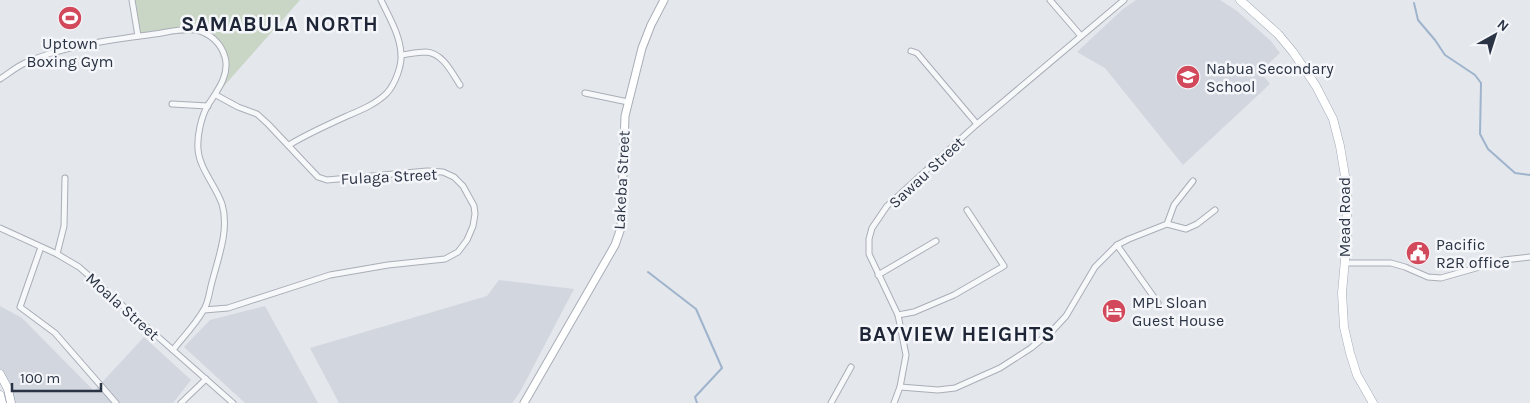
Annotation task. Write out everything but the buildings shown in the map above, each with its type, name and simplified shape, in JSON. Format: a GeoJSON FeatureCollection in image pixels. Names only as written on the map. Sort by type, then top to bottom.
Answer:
{"type":"FeatureCollection","features":[{"type":"Feature","properties":{"kind":"main road","name":"Lakeba Street"},"geometry":{"type":"LineString","coordinates":[[524,403],[616,245],[621,228],[625,116],[642,48],[664,0]]}},
{"type":"Feature","properties":{"kind":"main road","name":"Mead Road"},"geometry":{"type":"LineString","coordinates":[[1243,1],[1278,34],[1298,58],[1316,86],[1333,119],[1347,188],[1347,237],[1342,293],[1344,327],[1357,376],[1373,403]]}},
{"type":"Feature","properties":{"kind":"main road"},"geometry":{"type":"LineString","coordinates":[[0,374],[8,389],[11,403]]}},
{"type":"Feature","properties":{"kind":"main road"},"geometry":{"type":"LineString","coordinates":[[0,395],[2,403]]}},
{"type":"Feature","properties":{"kind":"street"},"geometry":{"type":"LineString","coordinates":[[132,0],[138,36]]}},
{"type":"Feature","properties":{"kind":"street"},"geometry":{"type":"LineString","coordinates":[[288,145],[305,135],[378,101],[393,84],[399,69],[401,55],[397,35],[381,0]]}},
{"type":"Feature","properties":{"kind":"street"},"geometry":{"type":"LineString","coordinates":[[1050,0],[1082,36]]}},
{"type":"Feature","properties":{"kind":"street","name":"Sawau Street"},"geometry":{"type":"LineString","coordinates":[[894,403],[900,387],[906,356],[898,315],[870,254],[869,239],[872,228],[887,206],[977,124],[1082,36],[1120,1]]}},
{"type":"Feature","properties":{"kind":"street"},"geometry":{"type":"LineString","coordinates":[[0,79],[24,64],[46,55],[80,46],[138,36],[196,30],[206,33],[215,39],[221,47],[225,57],[226,68],[216,95],[208,106],[197,143],[198,158],[222,205],[224,218],[223,236],[204,310],[173,350]]}},
{"type":"Feature","properties":{"kind":"street"},"geometry":{"type":"LineString","coordinates":[[911,51],[917,53],[977,124]]}},
{"type":"Feature","properties":{"kind":"street"},"geometry":{"type":"LineString","coordinates":[[401,55],[428,52],[438,56],[446,64],[460,85]]}},
{"type":"Feature","properties":{"kind":"street"},"geometry":{"type":"LineString","coordinates":[[585,93],[628,102]]}},
{"type":"Feature","properties":{"kind":"street","name":"Fulaga Street"},"geometry":{"type":"LineString","coordinates":[[204,310],[228,308],[330,275],[388,265],[445,259],[458,252],[467,240],[473,226],[475,214],[474,206],[463,186],[454,177],[443,172],[327,180],[318,177],[257,114],[238,107],[216,95]]}},
{"type":"Feature","properties":{"kind":"street"},"geometry":{"type":"LineString","coordinates":[[172,104],[208,106]]}},
{"type":"Feature","properties":{"kind":"street"},"geometry":{"type":"LineString","coordinates":[[57,254],[64,226],[65,178]]}},
{"type":"Feature","properties":{"kind":"street"},"geometry":{"type":"LineString","coordinates":[[1167,224],[1174,205],[1193,181]]}},
{"type":"Feature","properties":{"kind":"street"},"geometry":{"type":"LineString","coordinates":[[898,315],[914,312],[954,295],[1004,266],[967,210]]}},
{"type":"Feature","properties":{"kind":"street"},"geometry":{"type":"LineString","coordinates":[[900,387],[938,390],[955,388],[1000,368],[1053,330],[1066,316],[1095,267],[1117,245],[1167,224],[1186,229],[1198,224],[1215,210]]}},
{"type":"Feature","properties":{"kind":"street","name":"Moala Street"},"geometry":{"type":"LineString","coordinates":[[0,228],[57,254],[80,267],[233,403]]}},
{"type":"Feature","properties":{"kind":"street"},"geometry":{"type":"LineString","coordinates":[[878,275],[936,241]]}},
{"type":"Feature","properties":{"kind":"street"},"geometry":{"type":"LineString","coordinates":[[1117,245],[1158,303]]}},
{"type":"Feature","properties":{"kind":"street"},"geometry":{"type":"LineString","coordinates":[[41,247],[20,306],[55,333],[116,403]]}},
{"type":"Feature","properties":{"kind":"street"},"geometry":{"type":"LineString","coordinates":[[1344,263],[1390,263],[1428,277],[1441,278],[1504,260],[1530,257]]}},
{"type":"Feature","properties":{"kind":"street"},"geometry":{"type":"LineString","coordinates":[[831,403],[851,367]]}},
{"type":"Feature","properties":{"kind":"street"},"geometry":{"type":"LineString","coordinates":[[182,403],[206,379]]}},
{"type":"Feature","properties":{"kind":"shaded area","name":"Nabua Secondary School"},"geometry":{"type":"Polygon","coordinates":[[[1136,0],[1220,0],[1237,11],[1271,41],[1280,53],[1260,71],[1270,84],[1183,165],[1105,68],[1077,52],[1123,9],[1136,0]]]}},
{"type":"Feature","properties":{"kind":"shaded area"},"geometry":{"type":"Polygon","coordinates":[[[499,280],[574,289],[520,392],[512,403],[339,403],[310,348],[487,296],[499,280]]]}},
{"type":"Feature","properties":{"kind":"shaded area"},"geometry":{"type":"Polygon","coordinates":[[[0,306],[22,318],[94,391],[144,337],[191,380],[173,403],[13,403],[0,372],[0,306]]]}},
{"type":"Feature","properties":{"kind":"shaded area"},"geometry":{"type":"Polygon","coordinates":[[[265,306],[318,403],[245,403],[184,347],[210,320],[265,306]]]}},
{"type":"Feature","properties":{"kind":"green space"},"geometry":{"type":"Polygon","coordinates":[[[132,0],[300,0],[216,95],[228,69],[221,47],[199,33],[136,36],[132,0]]]}},
{"type":"Feature","properties":{"kind":"waterway"},"geometry":{"type":"LineString","coordinates":[[1414,3],[1418,20],[1445,55],[1475,75],[1481,83],[1480,134],[1488,149],[1515,173],[1530,175]]}},
{"type":"Feature","properties":{"kind":"waterway"},"geometry":{"type":"LineString","coordinates":[[648,272],[696,309],[722,368],[695,397],[697,403]]}},
{"type":"Feature","properties":{"kind":"place","name":"Uptown Boxing Gym"},"geometry":{"type":"Point","coordinates":[70,18]}},
{"type":"Feature","properties":{"kind":"place","name":"Nabua Secondary School"},"geometry":{"type":"Point","coordinates":[1188,77]}},
{"type":"Feature","properties":{"kind":"place","name":"Pacific R2R office"},"geometry":{"type":"Point","coordinates":[1418,253]}},
{"type":"Feature","properties":{"kind":"place","name":"MPL Sloan Guest House"},"geometry":{"type":"Point","coordinates":[1114,311]}},
{"type":"Feature","properties":{"kind":"district","name":"SAMABULA NORTH"},"geometry":{"type":"Point","coordinates":[280,24]}},
{"type":"Feature","properties":{"kind":"district","name":"BAYVIEW HEIGHTS"},"geometry":{"type":"Point","coordinates":[957,334]}}]}
